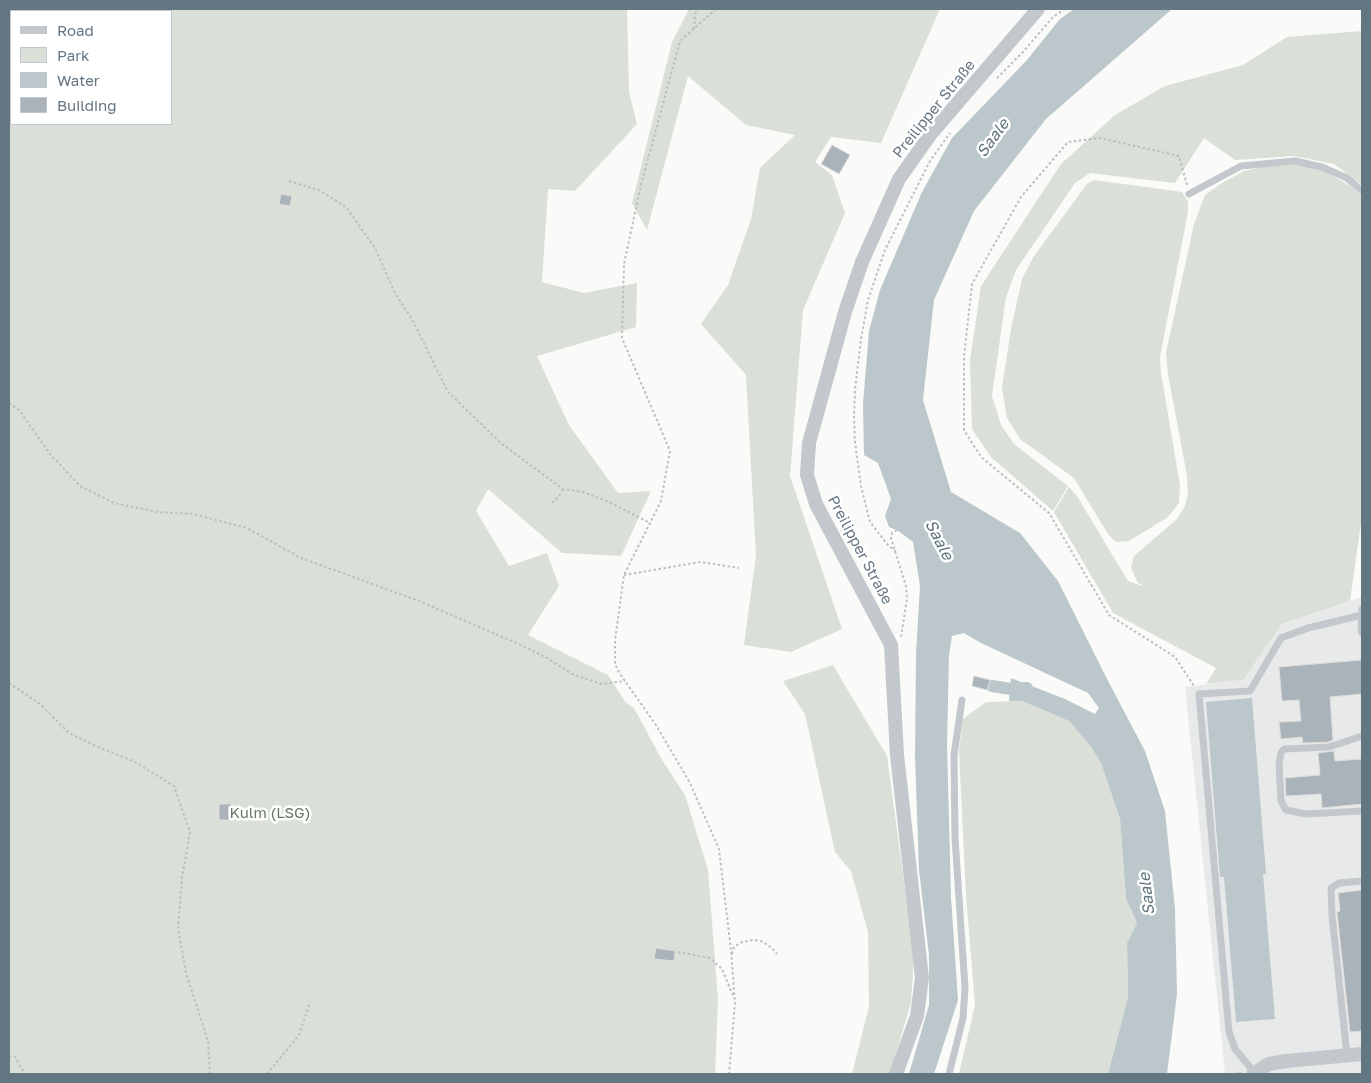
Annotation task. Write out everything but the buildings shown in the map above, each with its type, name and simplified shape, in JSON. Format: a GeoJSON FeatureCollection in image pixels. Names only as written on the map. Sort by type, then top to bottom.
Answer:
{"type":"FeatureCollection","features":[{"type":"Feature","properties":{"kind":"street","name":"Preilipper Straße"},"geometry":{"type":"LineString","coordinates":[[896,1074],[916,1016],[922,978],[897,755],[891,645],[816,504],[807,475],[809,443],[845,312],[862,262],[899,179],[930,135],[1038,9]]}},
{"type":"Feature","properties":{"kind":"street"},"geometry":{"type":"LineString","coordinates":[[1254,1073],[1269,1064],[1286,1061],[1362,1054]]}},
{"type":"Feature","properties":{"kind":"lane"},"geometry":{"type":"LineString","coordinates":[[1190,194],[1241,166],[1295,161],[1322,167],[1347,178],[1362,192]]}},
{"type":"Feature","properties":{"kind":"lane"},"geometry":{"type":"LineString","coordinates":[[1362,609],[1362,633]]}},
{"type":"Feature","properties":{"kind":"lane"},"geometry":{"type":"LineString","coordinates":[[1254,1073],[1235,1049],[1229,1032],[1199,694],[1250,691],[1281,638],[1308,628],[1362,615]]}},
{"type":"Feature","properties":{"kind":"lane"},"geometry":{"type":"LineString","coordinates":[[949,1074],[963,1018],[965,988],[955,838],[954,755],[962,700]]}},
{"type":"Feature","properties":{"kind":"lane"},"geometry":{"type":"LineString","coordinates":[[1362,736],[1329,747],[1284,749],[1281,753],[1279,764],[1281,801],[1286,810],[1306,814],[1362,811]]}},
{"type":"Feature","properties":{"kind":"lane"},"geometry":{"type":"LineString","coordinates":[[1347,1055],[1332,916],[1331,888],[1339,883],[1362,880]]}},
{"type":"Feature","properties":{"kind":"path"},"geometry":{"type":"LineString","coordinates":[[694,29],[696,9]]}},
{"type":"Feature","properties":{"kind":"path"},"geometry":{"type":"LineString","coordinates":[[716,9],[680,41],[641,185],[624,264],[622,338],[670,452],[661,501],[624,575],[615,640],[615,664],[656,725],[690,783],[719,849],[732,956],[734,1001],[729,1074]]}},
{"type":"Feature","properties":{"kind":"path"},"geometry":{"type":"LineString","coordinates":[[995,80],[1023,52],[1053,17],[1065,9]]}},
{"type":"Feature","properties":{"kind":"path"},"geometry":{"type":"LineString","coordinates":[[896,552],[887,544],[870,522],[861,486],[854,425],[855,390],[860,348],[868,300],[886,250],[930,161],[951,131]]}},
{"type":"Feature","properties":{"kind":"path"},"geometry":{"type":"LineString","coordinates":[[1190,194],[1179,156],[1100,138],[1068,142],[1021,197],[972,284],[964,357],[964,430],[981,457],[1049,513],[1109,615],[1175,657],[1199,694]]}},
{"type":"Feature","properties":{"kind":"path"},"geometry":{"type":"LineString","coordinates":[[289,181],[319,190],[346,207],[375,248],[395,293],[413,321],[448,392],[502,444],[562,489],[583,492],[609,502],[650,523]]}},
{"type":"Feature","properties":{"kind":"path"},"geometry":{"type":"LineString","coordinates":[[9,403],[19,410],[50,454],[80,486],[114,503],[157,512],[193,514],[247,528],[301,558],[419,601],[521,645],[547,658],[572,674],[602,684],[625,681]]}},
{"type":"Feature","properties":{"kind":"path"},"geometry":{"type":"LineString","coordinates":[[552,502],[559,496],[562,489]]}},
{"type":"Feature","properties":{"kind":"path"},"geometry":{"type":"LineString","coordinates":[[891,645],[901,636],[908,599],[906,586],[891,538],[892,533],[897,530]]}},
{"type":"Feature","properties":{"kind":"path"},"geometry":{"type":"LineString","coordinates":[[624,575],[700,562],[739,568]]}},
{"type":"Feature","properties":{"kind":"path"},"geometry":{"type":"LineString","coordinates":[[9,683],[40,704],[69,733],[133,761],[174,786],[190,832],[182,878],[178,929],[186,973],[208,1041],[210,1074]]}},
{"type":"Feature","properties":{"kind":"path"},"geometry":{"type":"LineString","coordinates":[[732,956],[734,947],[742,942],[754,940],[760,941],[772,948],[777,954]]}},
{"type":"Feature","properties":{"kind":"path"},"geometry":{"type":"LineString","coordinates":[[678,952],[710,958],[722,969],[734,1001]]}},
{"type":"Feature","properties":{"kind":"path"},"geometry":{"type":"LineString","coordinates":[[267,1074],[299,1035],[310,1002]]}},
{"type":"Feature","properties":{"kind":"path"},"geometry":{"type":"LineString","coordinates":[[9,1056],[15,1057],[25,1074]]}},
{"type":"Feature","properties":{"kind":"shaded area"},"geometry":{"type":"Polygon","coordinates":[[[1362,597],[1362,1074],[1225,1074],[1185,687],[1243,680],[1282,624],[1362,597]]]}},
{"type":"Feature","properties":{"kind":"green space","name":"Kulm (LSG)"},"geometry":{"type":"Polygon","coordinates":[[[9,9],[627,9],[629,92],[637,124],[575,191],[548,189],[542,282],[584,293],[637,283],[636,327],[537,356],[569,425],[618,493],[651,491],[621,556],[562,553],[488,489],[476,511],[509,566],[547,553],[559,586],[528,635],[608,675],[626,703],[634,708],[662,760],[685,795],[708,870],[718,1000],[715,1074],[9,1074],[9,9]]]}},
{"type":"Feature","properties":{"kind":"green space"},"geometry":{"type":"Polygon","coordinates":[[[689,9],[940,9],[881,143],[831,137],[815,162],[832,175],[845,213],[803,310],[790,476],[842,629],[791,652],[744,645],[756,556],[746,375],[701,324],[728,285],[751,219],[760,168],[795,135],[746,125],[688,76],[647,230],[632,203],[672,42],[689,9]]]}},
{"type":"Feature","properties":{"kind":"green space"},"geometry":{"type":"Polygon","coordinates":[[[1362,31],[1362,185],[1334,164],[1294,156],[1235,160],[1204,138],[1175,183],[1090,173],[1075,183],[1016,270],[1006,297],[992,396],[1001,425],[1014,444],[1068,486],[1053,511],[991,457],[972,429],[970,360],[981,286],[1061,164],[1115,115],[1165,86],[1243,65],[1287,37],[1362,31]]]}},
{"type":"Feature","properties":{"kind":"green space"},"geometry":{"type":"Polygon","coordinates":[[[1297,164],[1325,171],[1350,186],[1362,196],[1362,516],[1350,601],[1282,624],[1243,680],[1206,684],[1216,668],[1113,613],[1054,512],[1069,487],[1077,496],[1128,581],[1148,588],[1138,583],[1131,568],[1134,556],[1177,519],[1185,506],[1188,494],[1187,476],[1168,374],[1166,353],[1194,224],[1205,195],[1222,183],[1244,171],[1297,164]]]}},
{"type":"Feature","properties":{"kind":"green space"},"geometry":{"type":"Polygon","coordinates":[[[1094,180],[1182,192],[1188,202],[1188,212],[1160,357],[1180,485],[1179,503],[1168,517],[1129,541],[1116,542],[1108,534],[1074,478],[1020,439],[1007,418],[1002,387],[1011,329],[1022,279],[1034,256],[1087,184],[1094,180]]]}},
{"type":"Feature","properties":{"kind":"green space"},"geometry":{"type":"Polygon","coordinates":[[[833,665],[887,756],[914,957],[911,1002],[890,1074],[852,1074],[869,1006],[868,932],[851,871],[835,852],[805,714],[783,681],[833,665]]]}},
{"type":"Feature","properties":{"kind":"green space"},"geometry":{"type":"Polygon","coordinates":[[[1022,701],[1069,721],[1091,747],[1101,763],[1120,819],[1126,899],[1137,923],[1127,943],[1128,997],[1108,1074],[959,1074],[975,1005],[966,895],[959,750],[963,719],[986,702],[1022,701]]]}},
{"type":"Feature","properties":{"kind":"water","name":"Saale"},"geometry":{"type":"Polygon","coordinates":[[[1074,9],[1172,9],[1046,119],[974,211],[934,300],[923,400],[951,492],[1020,533],[1058,581],[1145,751],[1165,811],[1175,909],[1177,994],[1167,1074],[1108,1074],[1128,997],[1127,943],[1137,923],[1126,899],[1120,819],[1101,763],[1091,747],[1069,721],[1022,701],[1009,701],[1011,678],[1065,699],[1095,714],[1099,708],[1088,693],[981,643],[964,633],[952,636],[949,655],[947,745],[951,897],[958,1000],[934,1074],[909,1074],[929,1005],[929,955],[919,870],[915,757],[916,653],[920,586],[913,542],[897,530],[889,527],[885,516],[891,499],[878,463],[864,455],[863,404],[869,331],[880,290],[922,192],[952,138],[1027,60],[1060,19],[1074,9]]]}},
{"type":"Feature","properties":{"kind":"water"},"geometry":{"type":"Polygon","coordinates":[[[1252,698],[1266,874],[1263,874],[1275,1019],[1236,1022],[1224,877],[1220,877],[1206,702],[1252,698]]]}},
{"type":"Feature","properties":{"kind":"waterway"},"geometry":{"type":"LineString","coordinates":[[992,686],[1011,689],[1027,688]]}}]}
